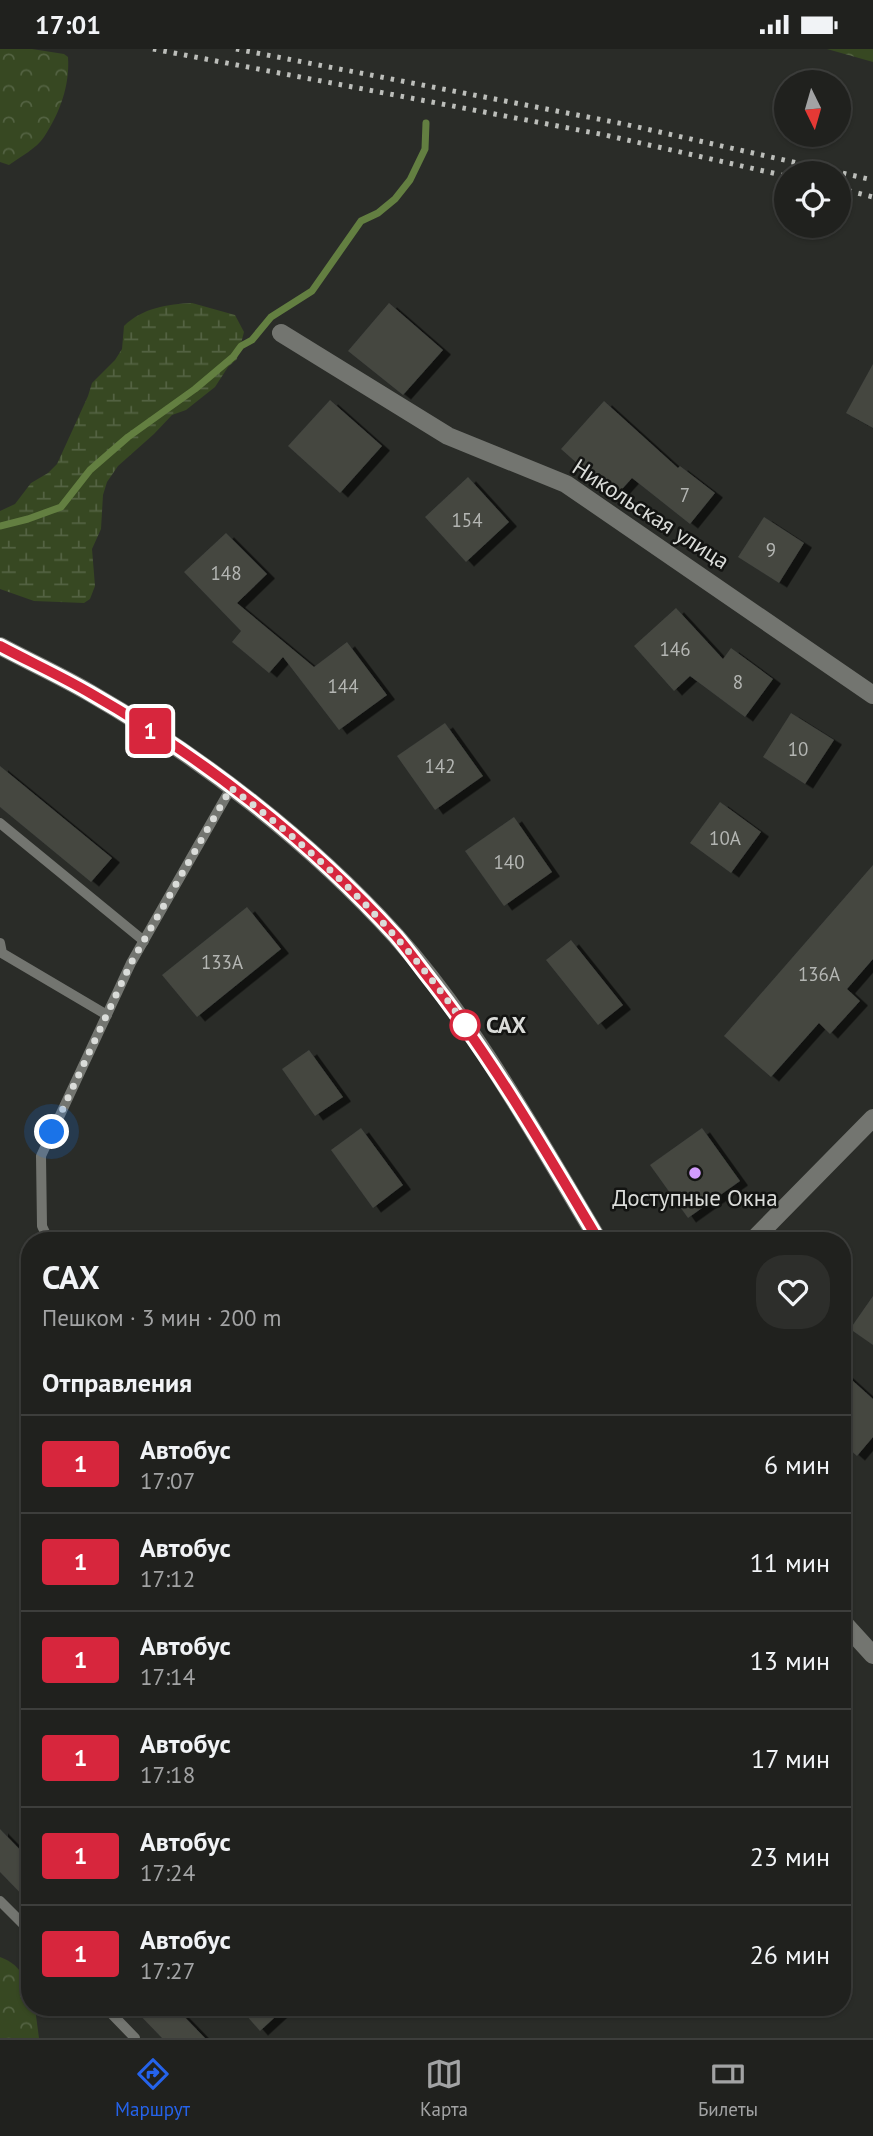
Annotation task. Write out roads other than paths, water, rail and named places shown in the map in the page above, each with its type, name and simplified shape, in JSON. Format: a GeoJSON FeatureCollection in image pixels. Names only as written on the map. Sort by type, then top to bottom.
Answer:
{"type":"FeatureCollection","features":[{"type":"Feature","properties":{"kind":"street","name":"Никольская улица"},"geometry":{"type":"LineString","coordinates":[[281,333],[448,436],[566,484],[873,695]]}},
{"type":"Feature","properties":{"kind":"street"},"geometry":{"type":"LineString","coordinates":[[0,646],[89,692],[168,742],[277,823],[331,870],[397,937],[461,1019],[594,1232]]}},
{"type":"Feature","properties":{"kind":"street"},"geometry":{"type":"LineString","coordinates":[[761,1232],[873,1118]]}},
{"type":"Feature","properties":{"kind":"street"},"geometry":{"type":"LineString","coordinates":[[851,1631],[873,1655]]}},
{"type":"Feature","properties":{"kind":"lane"},"geometry":{"type":"LineString","coordinates":[[45,1232],[42,1226],[41,1156],[144,941],[231,788]]}},
{"type":"Feature","properties":{"kind":"lane"},"geometry":{"type":"LineString","coordinates":[[0,823],[144,941]]}},
{"type":"Feature","properties":{"kind":"lane"},"geometry":{"type":"LineString","coordinates":[[0,943],[2,953],[107,1015]]}},
{"type":"Feature","properties":{"kind":"lane"},"geometry":{"type":"LineString","coordinates":[[0,1901],[21,1922]]}},
{"type":"Feature","properties":{"kind":"lane"},"geometry":{"type":"LineString","coordinates":[[113,2016],[135,2038]]}},
{"type":"Feature","properties":{"kind":"waterway"},"geometry":{"type":"LineString","coordinates":[[0,526],[61,507],[90,470],[128,437],[195,389],[233,357],[241,346],[252,340],[271,317],[312,291],[361,221],[378,213],[395,199],[410,180],[425,149],[426,123]]}},
{"type":"Feature","properties":{"kind":"railway"},"geometry":{"type":"LineString","coordinates":[[153,49],[605,135],[774,173]]}},
{"type":"Feature","properties":{"kind":"railway"},"geometry":{"type":"LineString","coordinates":[[236,49],[624,124],[873,180]]}},
{"type":"Feature","properties":{"kind":"railway"},"geometry":{"type":"LineString","coordinates":[[851,191],[873,197]]}},
{"type":"Feature","properties":{"kind":"place","name":"САХ"},"geometry":{"type":"Point","coordinates":[465,1025]}},
{"type":"Feature","properties":{"kind":"place","name":"Доступные Окна"},"geometry":{"type":"Point","coordinates":[695,1173]}}]}
